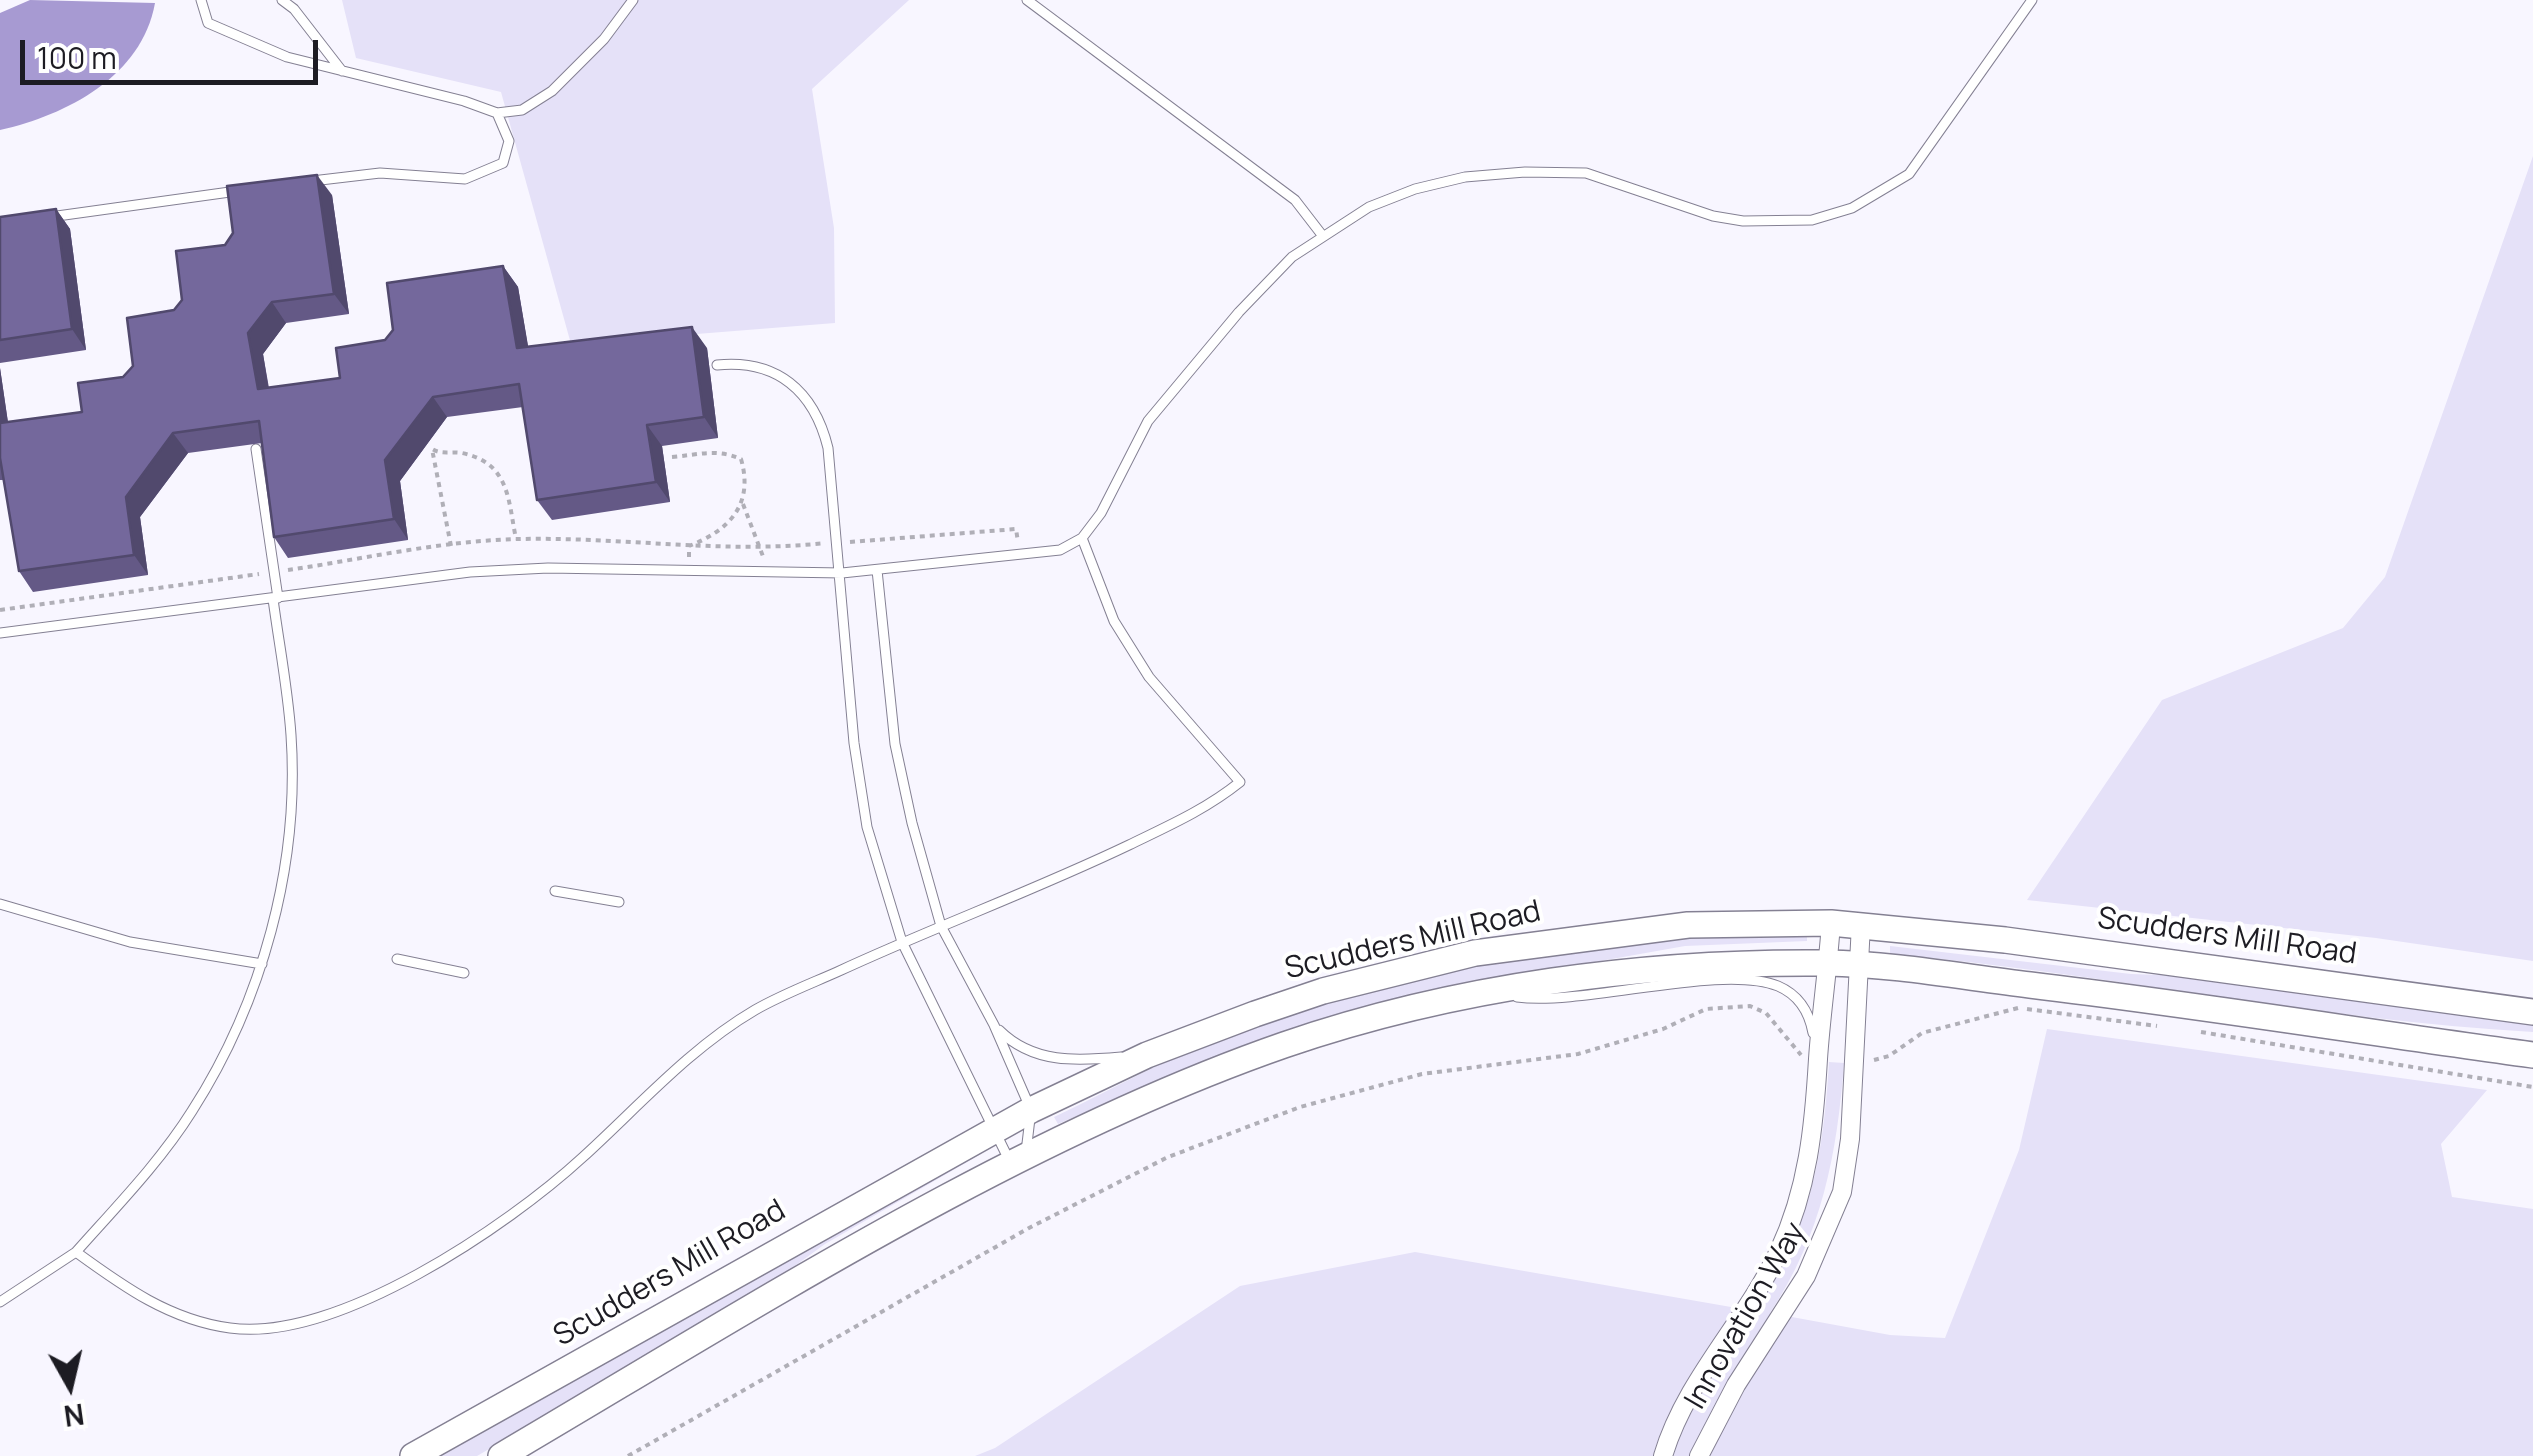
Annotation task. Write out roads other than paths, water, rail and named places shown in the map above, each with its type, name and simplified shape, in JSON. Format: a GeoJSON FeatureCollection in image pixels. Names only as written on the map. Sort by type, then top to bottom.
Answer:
{"type":"FeatureCollection","features":[{"type":"Feature","properties":{"kind":"main road","name":"Scudders Mill Road"},"geometry":{"type":"LineString","coordinates":[[413,1456],[994,1129],[1147,1055],[1324,991],[1475,953],[1688,925],[1861,924],[2533,1012]]}},
{"type":"Feature","properties":{"kind":"main road"},"geometry":{"type":"LineString","coordinates":[[501,1456],[851,1252],[1136,1105],[1282,1046],[1494,992],[1670,968],[1860,964],[2533,1055]]}},
{"type":"Feature","properties":{"kind":"street","name":"Innovation Way"},"geometry":{"type":"LineString","coordinates":[[1663,1456],[1685,1403],[1757,1291],[1796,1212],[1809,1164],[1830,923]]}},
{"type":"Feature","properties":{"kind":"street","name":"Innovation Way"},"geometry":{"type":"LineString","coordinates":[[1699,1456],[1824,1240],[1842,1192],[1856,1060],[1861,924]]}},
{"type":"Feature","properties":{"kind":"street"},"geometry":{"type":"LineString","coordinates":[[1685,1403],[1718,1420]]}},
{"type":"Feature","properties":{"kind":"lane"},"geometry":{"type":"LineString","coordinates":[[201,0],[208,23],[229,34],[342,71],[464,101],[496,113],[522,110],[552,90],[604,39],[634,0]]}},
{"type":"Feature","properties":{"kind":"lane"},"geometry":{"type":"LineString","coordinates":[[282,0],[294,9],[342,71]]}},
{"type":"Feature","properties":{"kind":"lane"},"geometry":{"type":"LineString","coordinates":[[1027,0],[1295,200],[1322,235]]}},
{"type":"Feature","properties":{"kind":"lane"},"geometry":{"type":"LineString","coordinates":[[0,633],[470,572],[548,568],[842,573],[1060,550],[1082,538],[1101,513],[1148,420],[1239,312],[1292,257],[1369,207],[1415,188],[1464,176],[1524,172],[1586,173],[1713,216],[1743,221],[1812,220],[1852,208],[1908,174],[2032,0]]}},
{"type":"Feature","properties":{"kind":"lane"},"geometry":{"type":"LineString","coordinates":[[302,182],[380,172],[465,179],[502,163],[508,142],[496,113]]}},
{"type":"Feature","properties":{"kind":"lane"},"geometry":{"type":"LineString","coordinates":[[38,219],[245,190]]}},
{"type":"Feature","properties":{"kind":"lane"},"geometry":{"type":"LineString","coordinates":[[717,365],[747,362],[768,370],[819,412],[842,573],[854,743],[867,827],[902,942],[994,1129],[1018,1163]]}},
{"type":"Feature","properties":{"kind":"lane"},"geometry":{"type":"LineString","coordinates":[[0,1302],[76,1252],[190,1114],[231,1040],[262,964],[286,851],[292,736],[256,449]]}},
{"type":"Feature","properties":{"kind":"lane"},"geometry":{"type":"LineString","coordinates":[[76,1252],[165,1310],[201,1322],[263,1329],[337,1312],[496,1228],[579,1161],[684,1063],[755,1009],[902,942],[1088,866],[1205,810],[1240,782],[1149,676],[1114,621],[1082,538]]}},
{"type":"Feature","properties":{"kind":"lane"},"geometry":{"type":"LineString","coordinates":[[877,570],[895,744],[942,926],[994,1024],[1032,1110],[1018,1163]]}},
{"type":"Feature","properties":{"kind":"lane"},"geometry":{"type":"LineString","coordinates":[[555,892],[619,902]]}},
{"type":"Feature","properties":{"kind":"lane"},"geometry":{"type":"LineString","coordinates":[[0,904],[130,942],[262,964]]}},
{"type":"Feature","properties":{"kind":"lane"},"geometry":{"type":"LineString","coordinates":[[398,959],[464,974]]}},
{"type":"Feature","properties":{"kind":"lane"},"geometry":{"type":"LineString","coordinates":[[1494,992],[1553,999],[1687,985],[1765,982],[1791,993],[1807,1011],[1818,1058]]}},
{"type":"Feature","properties":{"kind":"lane"},"geometry":{"type":"LineString","coordinates":[[994,1024],[1026,1050],[1060,1060],[1147,1055]]}}]}
